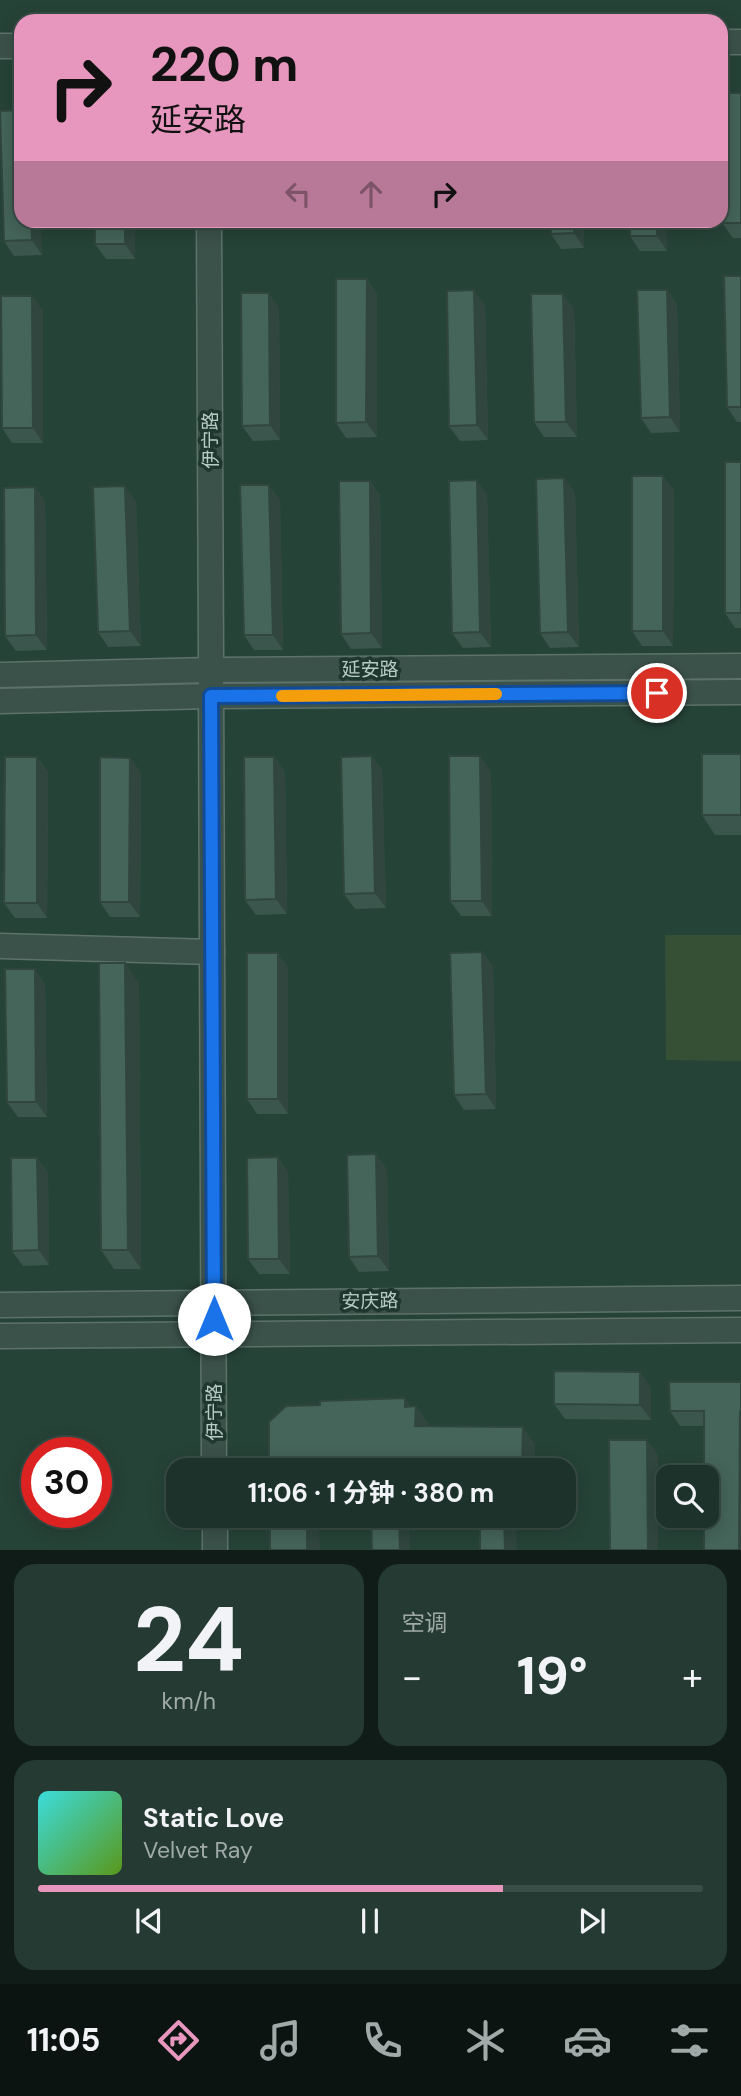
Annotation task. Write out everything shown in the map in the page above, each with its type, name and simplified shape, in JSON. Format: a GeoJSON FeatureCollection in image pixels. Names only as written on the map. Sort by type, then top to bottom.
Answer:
{"type":"FeatureCollection","features":[{"type":"Feature","properties":{"kind":"street","name":"伊宁路"},"geometry":{"type":"LineString","coordinates":[[209,228],[214,1458]]}},
{"type":"Feature","properties":{"kind":"street","name":"延安路"},"geometry":{"type":"LineString","coordinates":[[0,675],[210,670],[741,666]]}},
{"type":"Feature","properties":{"kind":"street","name":"延安路"},"geometry":{"type":"LineString","coordinates":[[0,701],[211,679],[741,692]]}},
{"type":"Feature","properties":{"kind":"street"},"geometry":{"type":"LineString","coordinates":[[0,946],[212,953]]}},
{"type":"Feature","properties":{"kind":"street","name":"安庆路"},"geometry":{"type":"LineString","coordinates":[[0,1304],[741,1298]]}},
{"type":"Feature","properties":{"kind":"street","name":"安庆路"},"geometry":{"type":"LineString","coordinates":[[0,1336],[741,1330]]}},
{"type":"Feature","properties":{"kind":"street"},"geometry":{"type":"LineString","coordinates":[[215,1528],[215,1550]]}},
{"type":"Feature","properties":{"kind":"green space"},"geometry":{"type":"Polygon","coordinates":[[[665,935],[741,935],[741,1061],[666,1060],[665,935]]]}},
{"type":"Feature","properties":{"kind":"building"},"geometry":{"type":"Polygon","coordinates":[[[728,93],[741,93],[741,223],[728,223],[728,93]]]}},
{"type":"Feature","properties":{"kind":"building"},"geometry":{"type":"Polygon","coordinates":[[[14,110],[14,228],[31,228],[32,240],[4,241],[0,111],[14,110]]]}},
{"type":"Feature","properties":{"kind":"building"},"geometry":{"type":"Polygon","coordinates":[[[95,228],[125,228],[125,244],[95,244],[95,228]]]}},
{"type":"Feature","properties":{"kind":"building"},"geometry":{"type":"Polygon","coordinates":[[[551,228],[574,228],[574,233],[551,234],[551,228]]]}},
{"type":"Feature","properties":{"kind":"building"},"geometry":{"type":"Polygon","coordinates":[[[630,228],[657,228],[657,236],[630,236],[630,228]]]}},
{"type":"Feature","properties":{"kind":"building"},"geometry":{"type":"Polygon","coordinates":[[[724,276],[741,276],[741,407],[727,407],[724,276]]]}},
{"type":"Feature","properties":{"kind":"building"},"geometry":{"type":"Polygon","coordinates":[[[336,279],[367,279],[366,422],[336,423],[336,279]]]}},
{"type":"Feature","properties":{"kind":"building"},"geometry":{"type":"Polygon","coordinates":[[[474,290],[477,425],[449,426],[447,291],[474,290]]]}},
{"type":"Feature","properties":{"kind":"building"},"geometry":{"type":"Polygon","coordinates":[[[637,290],[667,290],[670,417],[641,418],[637,290]]]}},
{"type":"Feature","properties":{"kind":"building"},"geometry":{"type":"Polygon","coordinates":[[[241,293],[269,293],[270,425],[242,426],[241,293]]]}},
{"type":"Feature","properties":{"kind":"building"},"geometry":{"type":"Polygon","coordinates":[[[531,294],[563,294],[566,422],[534,422],[531,294]]]}},
{"type":"Feature","properties":{"kind":"building"},"geometry":{"type":"Polygon","coordinates":[[[1,296],[32,296],[33,428],[2,428],[1,296]]]}},
{"type":"Feature","properties":{"kind":"building"},"geometry":{"type":"Polygon","coordinates":[[[725,462],[741,462],[741,613],[725,613],[725,462]]]}},
{"type":"Feature","properties":{"kind":"building"},"geometry":{"type":"Polygon","coordinates":[[[632,476],[663,476],[663,631],[632,631],[632,476]]]}},
{"type":"Feature","properties":{"kind":"building"},"geometry":{"type":"Polygon","coordinates":[[[564,478],[568,632],[540,633],[536,479],[564,478]]]}},
{"type":"Feature","properties":{"kind":"building"},"geometry":{"type":"Polygon","coordinates":[[[477,480],[480,632],[452,633],[449,481],[477,480]]]}},
{"type":"Feature","properties":{"kind":"building"},"geometry":{"type":"Polygon","coordinates":[[[339,481],[370,481],[371,633],[341,634],[339,481]]]}},
{"type":"Feature","properties":{"kind":"building"},"geometry":{"type":"Polygon","coordinates":[[[240,485],[269,485],[273,635],[244,635],[240,485]]]}},
{"type":"Feature","properties":{"kind":"building"},"geometry":{"type":"Polygon","coordinates":[[[125,486],[130,631],[98,632],[93,487],[125,486]]]}},
{"type":"Feature","properties":{"kind":"building"},"geometry":{"type":"Polygon","coordinates":[[[35,487],[36,635],[5,636],[4,488],[35,487]]]}},
{"type":"Feature","properties":{"kind":"building"},"geometry":{"type":"Polygon","coordinates":[[[702,754],[741,754],[741,815],[702,815],[702,754]]]}},
{"type":"Feature","properties":{"kind":"building"},"geometry":{"type":"Polygon","coordinates":[[[372,756],[375,893],[344,894],[341,757],[372,756]]]}},
{"type":"Feature","properties":{"kind":"building"},"geometry":{"type":"Polygon","coordinates":[[[449,756],[480,756],[482,901],[450,901],[449,756]]]}},
{"type":"Feature","properties":{"kind":"building"},"geometry":{"type":"Polygon","coordinates":[[[5,757],[37,757],[37,903],[4,903],[5,757]]]}},
{"type":"Feature","properties":{"kind":"building"},"geometry":{"type":"Polygon","coordinates":[[[100,757],[130,758],[129,902],[100,902],[100,757]]]}},
{"type":"Feature","properties":{"kind":"building"},"geometry":{"type":"Polygon","coordinates":[[[244,757],[274,757],[276,899],[245,900],[244,757]]]}},
{"type":"Feature","properties":{"kind":"building"},"geometry":{"type":"Polygon","coordinates":[[[482,952],[486,1094],[454,1095],[450,953],[482,952]]]}},
{"type":"Feature","properties":{"kind":"building"},"geometry":{"type":"Polygon","coordinates":[[[247,953],[278,953],[278,1099],[247,1099],[247,953]]]}},
{"type":"Feature","properties":{"kind":"building"},"geometry":{"type":"Polygon","coordinates":[[[99,963],[125,963],[128,1250],[101,1250],[99,963]]]}},
{"type":"Feature","properties":{"kind":"building"},"geometry":{"type":"Polygon","coordinates":[[[5,969],[35,969],[36,1102],[7,1102],[5,969]]]}},
{"type":"Feature","properties":{"kind":"building"},"geometry":{"type":"Polygon","coordinates":[[[376,1154],[378,1256],[349,1257],[347,1155],[376,1154]]]}},
{"type":"Feature","properties":{"kind":"building"},"geometry":{"type":"Polygon","coordinates":[[[278,1157],[279,1259],[248,1259],[247,1158],[278,1157]]]}},
{"type":"Feature","properties":{"kind":"building"},"geometry":{"type":"Polygon","coordinates":[[[11,1158],[37,1158],[39,1250],[12,1251],[11,1158]]]}},
{"type":"Feature","properties":{"kind":"building"},"geometry":{"type":"Polygon","coordinates":[[[554,1371],[640,1372],[640,1405],[554,1404],[554,1371]]]}},
{"type":"Feature","properties":{"kind":"building"},"geometry":{"type":"Polygon","coordinates":[[[669,1382],[741,1382],[739,1550],[704,1550],[704,1528],[719,1528],[719,1465],[704,1465],[704,1411],[670,1411],[669,1382]]]}},
{"type":"Feature","properties":{"kind":"building"},"geometry":{"type":"Polygon","coordinates":[[[405,1398],[405,1407],[416,1406],[415,1426],[523,1427],[522,1458],[269,1458],[269,1422],[286,1406],[320,1405],[320,1401],[405,1398]]]}},
{"type":"Feature","properties":{"kind":"building"},"geometry":{"type":"Polygon","coordinates":[[[609,1440],[647,1440],[648,1550],[610,1550],[609,1440]]]}},
{"type":"Feature","properties":{"kind":"building"},"geometry":{"type":"Polygon","coordinates":[[[270,1528],[307,1528],[307,1550],[270,1550],[270,1528]]]}},
{"type":"Feature","properties":{"kind":"building"},"geometry":{"type":"Polygon","coordinates":[[[371,1528],[399,1528],[400,1550],[372,1550],[371,1528]]]}},
{"type":"Feature","properties":{"kind":"building"},"geometry":{"type":"Polygon","coordinates":[[[480,1528],[504,1528],[505,1550],[480,1550],[480,1528]]]}},
{"type":"Feature","properties":{"kind":"slow traffic"},"geometry":{"type":"LineString","coordinates":[[282,696],[496,694]]}},
{"type":"Feature","properties":{"kind":"route"},"geometry":{"type":"LineString","coordinates":[[214,1319],[211,696],[657,693]]}}]}
